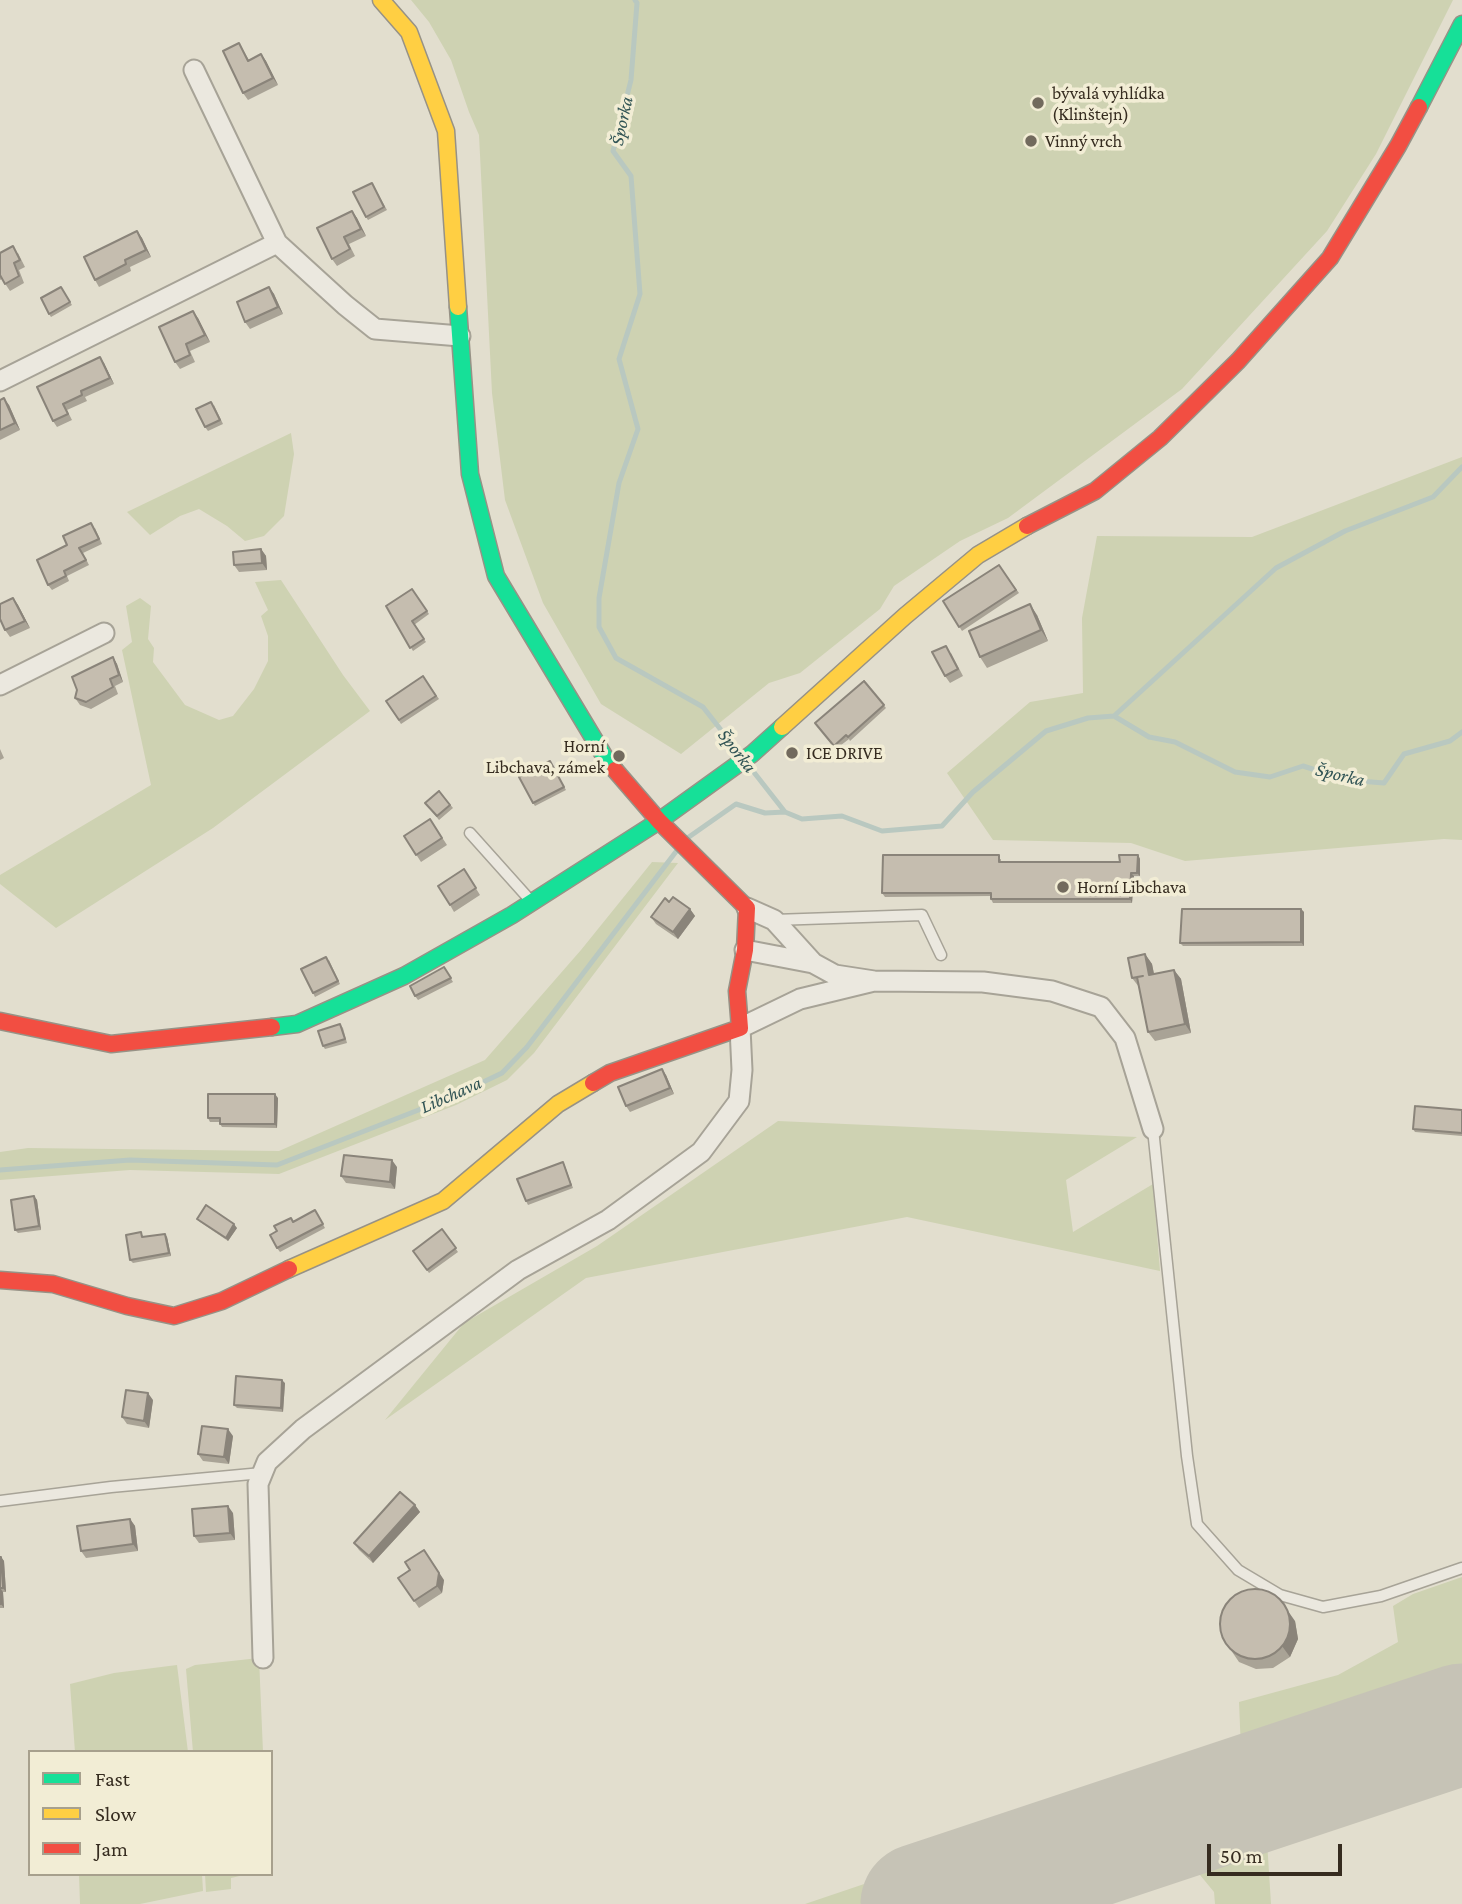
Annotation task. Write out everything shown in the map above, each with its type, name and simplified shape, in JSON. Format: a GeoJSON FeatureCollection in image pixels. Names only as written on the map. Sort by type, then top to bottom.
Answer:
{"type":"FeatureCollection","features":[{"type":"Feature","properties":{"kind":"street"},"geometry":{"type":"LineString","coordinates":[[381,0],[409,32],[446,131],[470,474],[496,576],[606,759],[659,821],[747,908],[774,920],[813,962],[835,975],[874,981],[984,982],[1052,991],[1101,1007],[1125,1038],[1153,1129]]}},
{"type":"Feature","properties":{"kind":"street"},"geometry":{"type":"LineString","coordinates":[[0,1021],[111,1044],[297,1024],[404,976],[533,903],[659,821],[751,754],[905,616],[978,555],[1009,535],[1095,491],[1160,438],[1238,361],[1330,258],[1398,146],[1462,24]]}},
{"type":"Feature","properties":{"kind":"street"},"geometry":{"type":"LineString","coordinates":[[194,70],[277,243],[375,329],[460,336]]}},
{"type":"Feature","properties":{"kind":"street"},"geometry":{"type":"LineString","coordinates":[[0,381],[277,243]]}},
{"type":"Feature","properties":{"kind":"street"},"geometry":{"type":"LineString","coordinates":[[0,685],[104,633]]}},
{"type":"Feature","properties":{"kind":"street"},"geometry":{"type":"LineString","coordinates":[[263,1658],[258,1484],[267,1462],[303,1429],[518,1270],[608,1220],[701,1152],[739,1101],[742,1070],[737,991],[745,950],[747,908]]}},
{"type":"Feature","properties":{"kind":"street"},"geometry":{"type":"LineString","coordinates":[[745,950],[813,962]]}},
{"type":"Feature","properties":{"kind":"street"},"geometry":{"type":"LineString","coordinates":[[0,1280],[53,1284],[127,1306],[174,1316],[222,1301],[324,1252],[443,1201],[558,1104],[610,1073],[740,1028],[800,999],[874,981]]}},
{"type":"Feature","properties":{"kind":"lane"},"geometry":{"type":"LineString","coordinates":[[470,833],[533,903]]}},
{"type":"Feature","properties":{"kind":"lane"},"geometry":{"type":"LineString","coordinates":[[774,920],[795,917],[922,915],[941,955]]}},
{"type":"Feature","properties":{"kind":"lane"},"geometry":{"type":"LineString","coordinates":[[1153,1129],[1187,1455],[1197,1524],[1238,1570],[1280,1595],[1323,1606],[1381,1596],[1462,1568]]}},
{"type":"Feature","properties":{"kind":"lane"},"geometry":{"type":"LineString","coordinates":[[0,1501],[111,1487],[263,1473]]}},
{"type":"Feature","properties":{"kind":"green space"},"geometry":{"type":"Polygon","coordinates":[[[411,0],[1453,0],[1376,154],[1327,231],[1182,389],[1008,518],[960,541],[894,586],[880,609],[800,673],[769,683],[681,754],[601,704],[543,603],[505,500],[492,393],[479,135],[451,60],[429,22],[411,0]]]}},
{"type":"Feature","properties":{"kind":"green space"},"geometry":{"type":"Polygon","coordinates":[[[291,433],[294,454],[284,516],[264,536],[245,541],[199,509],[180,516],[150,535],[127,512],[291,433]]]}},
{"type":"Feature","properties":{"kind":"green space"},"geometry":{"type":"Polygon","coordinates":[[[1462,457],[1462,840],[1444,839],[1185,861],[1131,843],[993,840],[947,773],[1030,702],[1083,693],[1082,618],[1097,536],[1252,537],[1462,457]]]}},
{"type":"Feature","properties":{"kind":"green space"},"geometry":{"type":"Polygon","coordinates":[[[281,580],[343,675],[370,711],[213,828],[56,928],[0,884],[0,875],[151,785],[122,650],[132,642],[126,606],[140,598],[151,606],[148,639],[154,648],[153,662],[185,705],[219,720],[233,716],[254,689],[268,661],[268,636],[261,616],[268,610],[255,582],[281,580]]]}},
{"type":"Feature","properties":{"kind":"green space"},"geometry":{"type":"Polygon","coordinates":[[[652,862],[678,863],[534,1053],[507,1080],[456,1105],[279,1174],[130,1170],[0,1180],[0,1152],[28,1148],[279,1151],[485,1060],[581,950],[652,862]]]}},
{"type":"Feature","properties":{"kind":"green space"},"geometry":{"type":"Polygon","coordinates":[[[778,1121],[1137,1137],[1066,1180],[1073,1232],[1153,1184],[1160,1271],[907,1217],[586,1278],[385,1420],[464,1323],[597,1246],[778,1121]]]}},
{"type":"Feature","properties":{"kind":"green space"},"geometry":{"type":"Polygon","coordinates":[[[1462,1577],[1462,1703],[860,1904],[805,1904],[1225,1762],[1241,1750],[1239,1702],[1338,1675],[1398,1642],[1393,1606],[1413,1594],[1462,1577]]]}},
{"type":"Feature","properties":{"kind":"green space"},"geometry":{"type":"Polygon","coordinates":[[[259,1658],[263,1750],[193,1750],[186,1669],[195,1665],[259,1658]]]}},
{"type":"Feature","properties":{"kind":"green space"},"geometry":{"type":"Polygon","coordinates":[[[177,1665],[188,1750],[75,1750],[70,1684],[114,1673],[177,1665]]]}},
{"type":"Feature","properties":{"kind":"green space"},"geometry":{"type":"Polygon","coordinates":[[[1462,1745],[1462,1772],[1293,1825],[1275,1836],[1198,1862],[1267,1841],[1271,1904],[1215,1904],[1214,1892],[1191,1864],[1071,1904],[985,1904],[1462,1745]]]}},
{"type":"Feature","properties":{"kind":"green space"},"geometry":{"type":"Polygon","coordinates":[[[79,1876],[202,1876],[203,1891],[140,1904],[80,1904],[79,1876]]]}},
{"type":"Feature","properties":{"kind":"green space"},"geometry":{"type":"Polygon","coordinates":[[[205,1876],[240,1876],[231,1878],[231,1889],[206,1892],[205,1876]]]}},
{"type":"Feature","properties":{"kind":"building"},"geometry":{"type":"Polygon","coordinates":[[[239,43],[248,61],[261,54],[273,78],[243,93],[223,51],[239,43]]]}},
{"type":"Feature","properties":{"kind":"building"},"geometry":{"type":"Polygon","coordinates":[[[372,183],[384,207],[366,217],[353,192],[372,183]]]}},
{"type":"Feature","properties":{"kind":"building"},"geometry":{"type":"Polygon","coordinates":[[[352,211],[361,229],[344,237],[350,249],[332,259],[317,228],[352,211]]]}},
{"type":"Feature","properties":{"kind":"building"},"geometry":{"type":"Polygon","coordinates":[[[137,231],[146,250],[95,280],[84,257],[137,231]]]}},
{"type":"Feature","properties":{"kind":"building"},"geometry":{"type":"Polygon","coordinates":[[[13,246],[20,260],[14,263],[19,276],[5,284],[0,275],[0,253],[13,246]]]}},
{"type":"Feature","properties":{"kind":"building"},"geometry":{"type":"Polygon","coordinates":[[[61,287],[70,302],[49,314],[41,298],[61,287]]]}},
{"type":"Feature","properties":{"kind":"building"},"geometry":{"type":"Polygon","coordinates":[[[269,287],[278,307],[245,322],[237,302],[269,287]]]}},
{"type":"Feature","properties":{"kind":"building"},"geometry":{"type":"Polygon","coordinates":[[[193,311],[205,335],[186,344],[190,355],[175,362],[159,327],[193,311]]]}},
{"type":"Feature","properties":{"kind":"building"},"geometry":{"type":"Polygon","coordinates":[[[100,357],[110,378],[81,391],[82,395],[63,404],[68,414],[53,421],[37,387],[100,357]]]}},
{"type":"Feature","properties":{"kind":"building"},"geometry":{"type":"Polygon","coordinates":[[[4,398],[15,423],[0,430],[0,400],[4,398]]]}},
{"type":"Feature","properties":{"kind":"building"},"geometry":{"type":"Polygon","coordinates":[[[211,402],[220,420],[205,427],[196,409],[211,402]]]}},
{"type":"Feature","properties":{"kind":"building"},"geometry":{"type":"Polygon","coordinates":[[[91,523],[99,539],[79,548],[86,560],[64,571],[66,576],[48,585],[37,560],[67,545],[63,536],[91,523]]]}},
{"type":"Feature","properties":{"kind":"building"},"geometry":{"type":"Polygon","coordinates":[[[261,549],[262,563],[234,565],[233,552],[261,549]]]}},
{"type":"Feature","properties":{"kind":"building"},"geometry":{"type":"Polygon","coordinates":[[[999,565],[1016,590],[959,627],[943,601],[999,565]]]}},
{"type":"Feature","properties":{"kind":"building"},"geometry":{"type":"Polygon","coordinates":[[[412,589],[427,611],[412,621],[424,639],[410,648],[386,606],[412,589]]]}},
{"type":"Feature","properties":{"kind":"building"},"geometry":{"type":"Polygon","coordinates":[[[13,598],[25,621],[5,630],[0,619],[0,604],[13,598]]]}},
{"type":"Feature","properties":{"kind":"building"},"geometry":{"type":"Polygon","coordinates":[[[1030,604],[1041,630],[980,657],[969,631],[1030,604]]]}},
{"type":"Feature","properties":{"kind":"building"},"geometry":{"type":"Polygon","coordinates":[[[946,646],[958,669],[945,676],[932,652],[946,646]]]}},
{"type":"Feature","properties":{"kind":"building"},"geometry":{"type":"Polygon","coordinates":[[[113,657],[119,675],[110,679],[113,687],[86,702],[75,698],[77,690],[72,677],[113,657]]]}},
{"type":"Feature","properties":{"kind":"building"},"geometry":{"type":"Polygon","coordinates":[[[423,676],[436,696],[399,720],[386,701],[423,676]]]}},
{"type":"Feature","properties":{"kind":"building"},"geometry":{"type":"Polygon","coordinates":[[[864,681],[884,705],[834,746],[815,723],[864,681]]]}},
{"type":"Feature","properties":{"kind":"building"},"geometry":{"type":"Polygon","coordinates":[[[550,761],[564,787],[533,803],[519,777],[550,761]]]}},
{"type":"Feature","properties":{"kind":"building"},"geometry":{"type":"Polygon","coordinates":[[[439,791],[450,805],[437,816],[425,803],[439,791]]]}},
{"type":"Feature","properties":{"kind":"building"},"geometry":{"type":"Polygon","coordinates":[[[430,819],[442,838],[416,855],[404,836],[430,819]]]}},
{"type":"Feature","properties":{"kind":"building"},"geometry":{"type":"Polygon","coordinates":[[[883,855],[999,855],[999,862],[1120,862],[1119,855],[1138,855],[1137,873],[1131,873],[1130,899],[991,899],[991,893],[882,893],[883,855]]]}},
{"type":"Feature","properties":{"kind":"building"},"geometry":{"type":"Polygon","coordinates":[[[464,869],[476,888],[450,905],[438,886],[464,869]]]}},
{"type":"Feature","properties":{"kind":"building"},"geometry":{"type":"Polygon","coordinates":[[[673,897],[690,909],[673,932],[651,917],[665,898],[669,902],[673,897]]]}},
{"type":"Feature","properties":{"kind":"building"},"geometry":{"type":"Polygon","coordinates":[[[1182,909],[1301,909],[1301,942],[1180,943],[1182,909]]]}},
{"type":"Feature","properties":{"kind":"building"},"geometry":{"type":"Polygon","coordinates":[[[1145,954],[1149,975],[1174,970],[1185,1024],[1148,1032],[1137,977],[1132,978],[1128,958],[1145,954]]]}},
{"type":"Feature","properties":{"kind":"building"},"geometry":{"type":"Polygon","coordinates":[[[326,957],[338,981],[313,993],[301,969],[326,957]]]}},
{"type":"Feature","properties":{"kind":"building"},"geometry":{"type":"Polygon","coordinates":[[[444,967],[451,978],[415,996],[410,986],[444,967]]]}},
{"type":"Feature","properties":{"kind":"building"},"geometry":{"type":"Polygon","coordinates":[[[340,1024],[345,1039],[323,1046],[318,1031],[340,1024]]]}},
{"type":"Feature","properties":{"kind":"building"},"geometry":{"type":"Polygon","coordinates":[[[662,1069],[670,1088],[626,1106],[618,1087],[662,1069]]]}},
{"type":"Feature","properties":{"kind":"building"},"geometry":{"type":"Polygon","coordinates":[[[208,1094],[275,1094],[275,1124],[220,1124],[220,1118],[208,1118],[208,1094]]]}},
{"type":"Feature","properties":{"kind":"building"},"geometry":{"type":"Polygon","coordinates":[[[1415,1106],[1462,1110],[1462,1133],[1413,1129],[1415,1106]]]}},
{"type":"Feature","properties":{"kind":"building"},"geometry":{"type":"Polygon","coordinates":[[[344,1155],[392,1160],[390,1182],[341,1176],[344,1155]]]}},
{"type":"Feature","properties":{"kind":"building"},"geometry":{"type":"Polygon","coordinates":[[[563,1162],[571,1185],[526,1201],[517,1179],[563,1162]]]}},
{"type":"Feature","properties":{"kind":"building"},"geometry":{"type":"Polygon","coordinates":[[[34,1196],[39,1226],[15,1230],[11,1200],[34,1196]]]}},
{"type":"Feature","properties":{"kind":"building"},"geometry":{"type":"Polygon","coordinates":[[[206,1205],[234,1224],[226,1238],[197,1219],[206,1205]]]}},
{"type":"Feature","properties":{"kind":"building"},"geometry":{"type":"Polygon","coordinates":[[[315,1210],[323,1224],[277,1248],[270,1235],[277,1231],[274,1226],[291,1218],[293,1222],[315,1210]]]}},
{"type":"Feature","properties":{"kind":"building"},"geometry":{"type":"Polygon","coordinates":[[[442,1229],[456,1248],[427,1270],[413,1251],[442,1229]]]}},
{"type":"Feature","properties":{"kind":"building"},"geometry":{"type":"Polygon","coordinates":[[[141,1232],[142,1237],[165,1234],[169,1253],[130,1260],[126,1235],[141,1232]]]}},
{"type":"Feature","properties":{"kind":"building"},"geometry":{"type":"Polygon","coordinates":[[[236,1376],[282,1380],[281,1408],[234,1405],[236,1376]]]}},
{"type":"Feature","properties":{"kind":"building"},"geometry":{"type":"Polygon","coordinates":[[[126,1390],[148,1393],[144,1421],[122,1417],[126,1390]]]}},
{"type":"Feature","properties":{"kind":"building"},"geometry":{"type":"Polygon","coordinates":[[[202,1426],[228,1429],[224,1457],[198,1454],[202,1426]]]}},
{"type":"Feature","properties":{"kind":"building"},"geometry":{"type":"Polygon","coordinates":[[[400,1492],[415,1505],[369,1556],[354,1543],[400,1492]]]}},
{"type":"Feature","properties":{"kind":"building"},"geometry":{"type":"Polygon","coordinates":[[[228,1506],[230,1533],[194,1536],[192,1509],[228,1506]]]}},
{"type":"Feature","properties":{"kind":"building"},"geometry":{"type":"Polygon","coordinates":[[[130,1519],[133,1544],[81,1551],[77,1526],[130,1519]]]}},
{"type":"Feature","properties":{"kind":"building"},"geometry":{"type":"Polygon","coordinates":[[[424,1550],[439,1573],[437,1586],[414,1601],[398,1578],[410,1570],[405,1562],[424,1550]]]}},
{"type":"Feature","properties":{"kind":"building"},"geometry":{"type":"Polygon","coordinates":[[[1,1557],[3,1588],[0,1588],[1,1557]]]}},
{"type":"Feature","properties":{"kind":"building"},"geometry":{"type":"Polygon","coordinates":[[[1255,1589],[1274,1595],[1284,1605],[1290,1624],[1284,1643],[1274,1653],[1255,1659],[1236,1653],[1226,1643],[1220,1624],[1226,1605],[1236,1595],[1255,1589]]]}},
{"type":"Feature","properties":{"kind":"waterway","name":"Šporka"},"geometry":{"type":"LineString","coordinates":[[635,0],[637,3],[631,80],[613,151],[631,176],[640,294],[619,359],[638,429],[619,483],[599,598],[599,627],[616,658],[703,707],[739,753]]}},
{"type":"Feature","properties":{"kind":"waterway"},"geometry":{"type":"LineString","coordinates":[[1114,716],[1276,568],[1345,531],[1433,497],[1462,467]]}},
{"type":"Feature","properties":{"kind":"waterway","name":"Šporka"},"geometry":{"type":"LineString","coordinates":[[749,766],[785,812],[802,819],[842,816],[882,831],[942,826],[973,792],[1046,731],[1088,718],[1114,716],[1149,737],[1175,742],[1235,772],[1270,777],[1303,766],[1347,780],[1384,783],[1404,754],[1450,741],[1462,732]]}},
{"type":"Feature","properties":{"kind":"waterway","name":"Libchava"},"geometry":{"type":"LineString","coordinates":[[686,839],[736,804],[765,813],[785,812]]}},
{"type":"Feature","properties":{"kind":"waterway","name":"Libchava"},"geometry":{"type":"LineString","coordinates":[[0,1170],[130,1160],[277,1165],[452,1097],[502,1073],[527,1047],[678,849]]}},
{"type":"Feature","properties":{"kind":"runway"},"geometry":{"type":"LineString","coordinates":[[921,1904],[1462,1724]]}},
{"type":"Feature","properties":{"kind":"traffic: fast"},"geometry":{"type":"LineString","coordinates":[[1419,107],[1462,24]]}},
{"type":"Feature","properties":{"kind":"traffic: fast"},"geometry":{"type":"LineString","coordinates":[[458,307],[470,474],[496,576],[615,770]]}},
{"type":"Feature","properties":{"kind":"traffic: fast"},"geometry":{"type":"LineString","coordinates":[[272,1027],[297,1024],[404,976],[512,915],[659,821],[752,754],[782,727]]}},
{"type":"Feature","properties":{"kind":"traffic: slow"},"geometry":{"type":"LineString","coordinates":[[381,0],[409,32],[446,131],[458,307]]}},
{"type":"Feature","properties":{"kind":"traffic: slow"},"geometry":{"type":"LineString","coordinates":[[782,727],[905,616],[978,555],[1027,526]]}},
{"type":"Feature","properties":{"kind":"traffic: slow"},"geometry":{"type":"LineString","coordinates":[[289,1269],[443,1201],[558,1104],[593,1083]]}},
{"type":"Feature","properties":{"kind":"traffic: jam"},"geometry":{"type":"LineString","coordinates":[[1027,526],[1095,491],[1160,438],[1238,361],[1330,258],[1419,107]]}},
{"type":"Feature","properties":{"kind":"traffic: jam"},"geometry":{"type":"LineString","coordinates":[[593,1083],[610,1073],[740,1028],[737,991],[745,950],[747,908],[659,821],[615,770]]}},
{"type":"Feature","properties":{"kind":"traffic: jam"},"geometry":{"type":"LineString","coordinates":[[0,1021],[111,1044],[272,1027]]}},
{"type":"Feature","properties":{"kind":"traffic: jam"},"geometry":{"type":"LineString","coordinates":[[0,1280],[53,1284],[127,1306],[174,1316],[222,1301],[289,1269]]}},
{"type":"Feature","properties":{"kind":"place","name":"bývalá vyhlídka (Klinštejn)"},"geometry":{"type":"Point","coordinates":[1038,103]}},
{"type":"Feature","properties":{"kind":"place","name":"Vinný vrch"},"geometry":{"type":"Point","coordinates":[1031,141]}},
{"type":"Feature","properties":{"kind":"place","name":"ICE DRIVE"},"geometry":{"type":"Point","coordinates":[792,753]}},
{"type":"Feature","properties":{"kind":"place","name":"Horní Libchava, zámek"},"geometry":{"type":"Point","coordinates":[619,756]}},
{"type":"Feature","properties":{"kind":"place","name":"Horní Libchava"},"geometry":{"type":"Point","coordinates":[1063,887]}}]}
